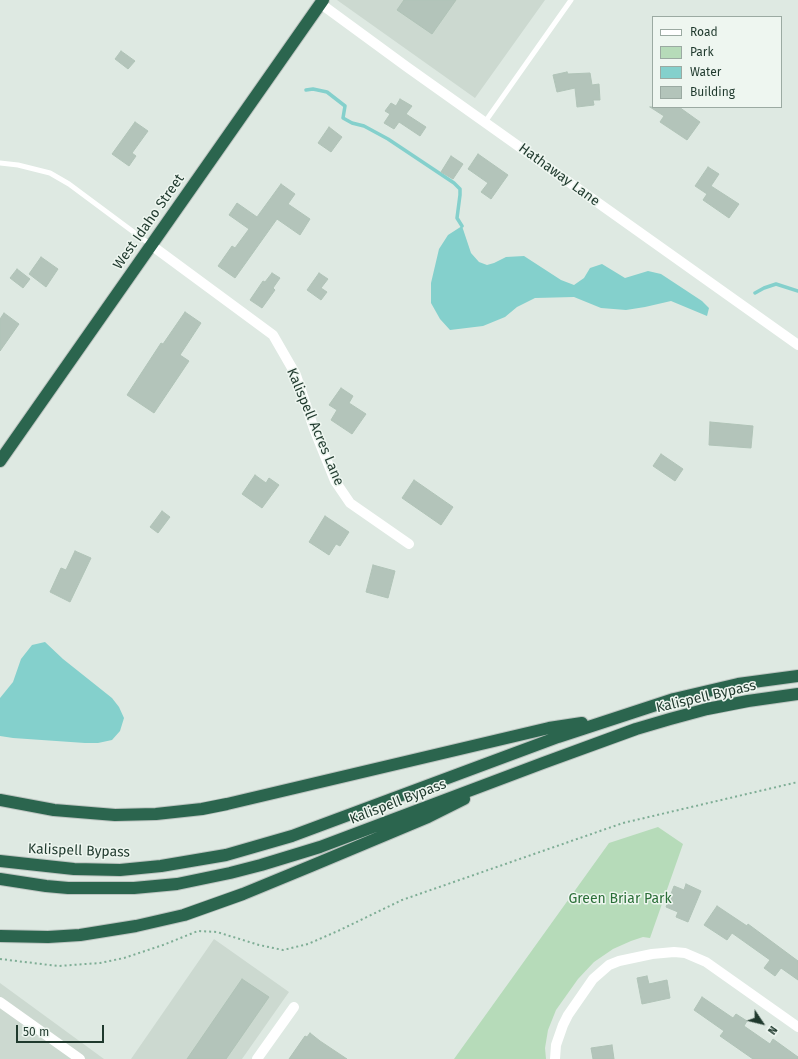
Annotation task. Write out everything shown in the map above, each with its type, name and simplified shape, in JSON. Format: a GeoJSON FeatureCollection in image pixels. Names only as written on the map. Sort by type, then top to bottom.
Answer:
{"type":"FeatureCollection","features":[{"type":"Feature","properties":{"kind":"highway","name":"West Idaho Street"},"geometry":{"type":"LineString","coordinates":[[0,461],[322,2]]}},
{"type":"Feature","properties":{"kind":"highway","name":"Kalispell Bypass"},"geometry":{"type":"LineString","coordinates":[[0,861],[74,869],[120,870],[162,866],[226,855],[292,836],[558,738],[674,699],[706,690],[738,684],[798,676]]}},
{"type":"Feature","properties":{"kind":"highway","name":"Kalispell Bypass"},"geometry":{"type":"LineString","coordinates":[[0,879],[46,886],[91,889],[155,886],[199,880],[262,865],[320,847],[611,738],[670,719],[741,702],[798,694]]}},
{"type":"Feature","properties":{"kind":"highway"},"geometry":{"type":"LineString","coordinates":[[0,800],[54,810],[115,814],[156,814],[189,810],[227,804],[549,728],[615,718]]}},
{"type":"Feature","properties":{"kind":"highway"},"geometry":{"type":"LineString","coordinates":[[0,936],[48,937],[80,934],[136,926],[184,915],[243,894],[428,817],[461,801],[490,783]]}},
{"type":"Feature","properties":{"kind":"street","name":"Hathaway Lane"},"geometry":{"type":"LineString","coordinates":[[322,2],[485,122],[798,346]]}},
{"type":"Feature","properties":{"kind":"street","name":"Kalispell Acres Lane"},"geometry":{"type":"LineString","coordinates":[[151,246],[273,335],[296,376],[314,430],[335,481],[350,503],[408,544]]}},
{"type":"Feature","properties":{"kind":"street"},"geometry":{"type":"LineString","coordinates":[[555,1059],[556,1045],[563,1025],[568,1015],[593,979],[600,972],[619,961],[652,954],[674,952],[685,954],[706,962],[798,1027]]}},
{"type":"Feature","properties":{"kind":"street"},"geometry":{"type":"LineString","coordinates":[[0,1002],[80,1059]]}},
{"type":"Feature","properties":{"kind":"street"},"geometry":{"type":"LineString","coordinates":[[257,1059],[294,1007]]}},
{"type":"Feature","properties":{"kind":"lane"},"geometry":{"type":"LineString","coordinates":[[485,122],[571,0]]}},
{"type":"Feature","properties":{"kind":"lane"},"geometry":{"type":"LineString","coordinates":[[0,163],[18,165],[50,173],[69,184],[151,246]]}},
{"type":"Feature","properties":{"kind":"path"},"geometry":{"type":"LineString","coordinates":[[0,959],[58,966],[100,963],[124,958],[198,931],[217,932],[259,945],[283,950],[308,944],[402,900],[623,823],[798,782]]}},
{"type":"Feature","properties":{"kind":"shaded area"},"geometry":{"type":"Polygon","coordinates":[[[337,0],[545,0],[475,98],[337,0]]]}},
{"type":"Feature","properties":{"kind":"shaded area"},"geometry":{"type":"Polygon","coordinates":[[[214,939],[289,992],[242,1059],[131,1059],[214,939]]]}},
{"type":"Feature","properties":{"kind":"shaded area"},"geometry":{"type":"Polygon","coordinates":[[[0,983],[104,1059],[0,1059],[0,983]]]}},
{"type":"Feature","properties":{"kind":"green space","name":"Green Briar Park"},"geometry":{"type":"Polygon","coordinates":[[[658,827],[683,844],[650,938],[643,937],[613,949],[594,962],[578,979],[556,1010],[548,1030],[545,1048],[546,1059],[454,1059],[609,843],[658,827]]]}},
{"type":"Feature","properties":{"kind":"water"},"geometry":{"type":"Polygon","coordinates":[[[462,226],[471,253],[479,262],[487,265],[506,257],[524,256],[561,280],[574,285],[584,278],[590,268],[602,264],[625,278],[648,271],[661,274],[702,301],[709,308],[707,316],[671,301],[626,310],[601,308],[574,297],[535,298],[517,307],[505,317],[483,326],[450,330],[440,319],[431,303],[431,283],[439,249],[448,235],[462,226]]]}},
{"type":"Feature","properties":{"kind":"water"},"geometry":{"type":"Polygon","coordinates":[[[45,642],[63,659],[112,698],[119,707],[124,718],[120,731],[112,740],[98,743],[85,743],[0,736],[0,698],[13,682],[21,659],[32,645],[45,642]]]}},
{"type":"Feature","properties":{"kind":"building"},"geometry":{"type":"Polygon","coordinates":[[[404,0],[456,0],[432,34],[397,10],[404,0]]]}},
{"type":"Feature","properties":{"kind":"building"},"geometry":{"type":"Polygon","coordinates":[[[121,51],[135,61],[128,69],[115,59],[121,51]]]}},
{"type":"Feature","properties":{"kind":"building"},"geometry":{"type":"Polygon","coordinates":[[[567,72],[568,74],[590,73],[592,85],[599,84],[600,100],[593,100],[594,105],[577,107],[575,88],[557,92],[553,75],[567,72]]]}},
{"type":"Feature","properties":{"kind":"building"},"geometry":{"type":"Polygon","coordinates":[[[400,99],[412,106],[406,114],[426,127],[420,136],[399,122],[394,129],[384,123],[390,114],[385,111],[391,103],[396,106],[400,99]]]}},
{"type":"Feature","properties":{"kind":"building"},"geometry":{"type":"Polygon","coordinates":[[[650,107],[680,108],[700,122],[687,140],[660,122],[664,116],[650,107]]]}},
{"type":"Feature","properties":{"kind":"building"},"geometry":{"type":"Polygon","coordinates":[[[135,122],[148,131],[132,153],[136,156],[129,166],[112,154],[135,122]]]}},
{"type":"Feature","properties":{"kind":"building"},"geometry":{"type":"Polygon","coordinates":[[[329,127],[342,137],[331,152],[318,143],[329,127]]]}},
{"type":"Feature","properties":{"kind":"building"},"geometry":{"type":"Polygon","coordinates":[[[478,154],[508,175],[491,199],[481,192],[488,183],[468,169],[478,154]]]}},
{"type":"Feature","properties":{"kind":"building"},"geometry":{"type":"Polygon","coordinates":[[[451,156],[463,164],[453,179],[441,172],[451,156]]]}},
{"type":"Feature","properties":{"kind":"building"},"geometry":{"type":"Polygon","coordinates":[[[708,167],[719,174],[711,186],[739,204],[729,218],[703,200],[707,194],[695,186],[708,167]]]}},
{"type":"Feature","properties":{"kind":"building"},"geometry":{"type":"Polygon","coordinates":[[[281,184],[295,194],[288,204],[310,219],[300,235],[277,219],[235,278],[218,266],[232,246],[235,248],[249,229],[229,215],[237,203],[257,217],[281,184]]]}},
{"type":"Feature","properties":{"kind":"building"},"geometry":{"type":"Polygon","coordinates":[[[41,257],[58,269],[46,287],[29,274],[41,257]]]}},
{"type":"Feature","properties":{"kind":"building"},"geometry":{"type":"Polygon","coordinates":[[[17,269],[30,279],[23,288],[10,278],[17,269]]]}},
{"type":"Feature","properties":{"kind":"building"},"geometry":{"type":"Polygon","coordinates":[[[272,273],[280,278],[273,288],[275,290],[262,308],[250,300],[263,281],[265,282],[272,273]]]}},
{"type":"Feature","properties":{"kind":"building"},"geometry":{"type":"Polygon","coordinates":[[[319,273],[328,279],[321,288],[327,292],[321,300],[307,290],[319,273]]]}},
{"type":"Feature","properties":{"kind":"building"},"geometry":{"type":"Polygon","coordinates":[[[185,312],[201,323],[180,355],[189,361],[154,413],[127,395],[161,343],[163,344],[185,312]]]}},
{"type":"Feature","properties":{"kind":"building"},"geometry":{"type":"Polygon","coordinates":[[[4,313],[19,324],[0,351],[0,319],[4,313]]]}},
{"type":"Feature","properties":{"kind":"building"},"geometry":{"type":"Polygon","coordinates":[[[341,388],[353,396],[349,403],[366,414],[352,434],[331,420],[337,410],[329,405],[341,388]]]}},
{"type":"Feature","properties":{"kind":"building"},"geometry":{"type":"Polygon","coordinates":[[[710,422],[753,426],[751,448],[709,445],[710,422]]]}},
{"type":"Feature","properties":{"kind":"building"},"geometry":{"type":"Polygon","coordinates":[[[661,454],[683,469],[675,481],[653,466],[661,454]]]}},
{"type":"Feature","properties":{"kind":"building"},"geometry":{"type":"Polygon","coordinates":[[[255,475],[266,483],[269,478],[279,485],[262,508],[242,494],[255,475]]]}},
{"type":"Feature","properties":{"kind":"building"},"geometry":{"type":"Polygon","coordinates":[[[414,480],[453,507],[441,525],[402,498],[414,480]]]}},
{"type":"Feature","properties":{"kind":"building"},"geometry":{"type":"Polygon","coordinates":[[[162,511],[170,517],[158,533],[150,527],[162,511]]]}},
{"type":"Feature","properties":{"kind":"building"},"geometry":{"type":"Polygon","coordinates":[[[325,516],[349,532],[340,546],[336,544],[329,555],[309,542],[325,516]]]}},
{"type":"Feature","properties":{"kind":"building"},"geometry":{"type":"Polygon","coordinates":[[[75,551],[91,558],[70,602],[50,592],[61,568],[66,570],[75,551]]]}},
{"type":"Feature","properties":{"kind":"building"},"geometry":{"type":"Polygon","coordinates":[[[373,565],[395,571],[388,598],[366,592],[373,565]]]}},
{"type":"Feature","properties":{"kind":"building"},"geometry":{"type":"Polygon","coordinates":[[[686,884],[701,891],[688,922],[676,917],[678,912],[666,907],[674,886],[684,890],[686,884]]]}},
{"type":"Feature","properties":{"kind":"building"},"geometry":{"type":"Polygon","coordinates":[[[717,906],[747,926],[748,924],[798,961],[798,980],[781,968],[775,976],[764,968],[770,960],[732,933],[727,940],[704,925],[717,906]]]}},
{"type":"Feature","properties":{"kind":"building"},"geometry":{"type":"Polygon","coordinates":[[[647,976],[649,984],[667,980],[670,998],[642,1004],[637,978],[647,976]]]}},
{"type":"Feature","properties":{"kind":"building"},"geometry":{"type":"Polygon","coordinates":[[[242,979],[269,997],[226,1059],[187,1059],[242,979]]]}},
{"type":"Feature","properties":{"kind":"building"},"geometry":{"type":"Polygon","coordinates":[[[702,997],[733,1018],[736,1014],[747,1021],[744,1026],[770,1044],[773,1039],[798,1057],[798,1059],[753,1059],[720,1036],[724,1031],[694,1010],[702,997]]]}},
{"type":"Feature","properties":{"kind":"building"},"geometry":{"type":"Polygon","coordinates":[[[310,1033],[347,1059],[289,1059],[305,1036],[307,1037],[310,1033]]]}},
{"type":"Feature","properties":{"kind":"building"},"geometry":{"type":"Polygon","coordinates":[[[612,1045],[614,1059],[593,1059],[591,1048],[612,1045]]]}},
{"type":"Feature","properties":{"kind":"waterway"},"geometry":{"type":"LineString","coordinates":[[306,90],[313,89],[327,92],[345,106],[343,118],[352,123],[364,126],[388,139],[454,183],[460,189],[457,218],[462,226]]}},
{"type":"Feature","properties":{"kind":"waterway"},"geometry":{"type":"LineString","coordinates":[[755,293],[776,284],[798,291]]}}]}
